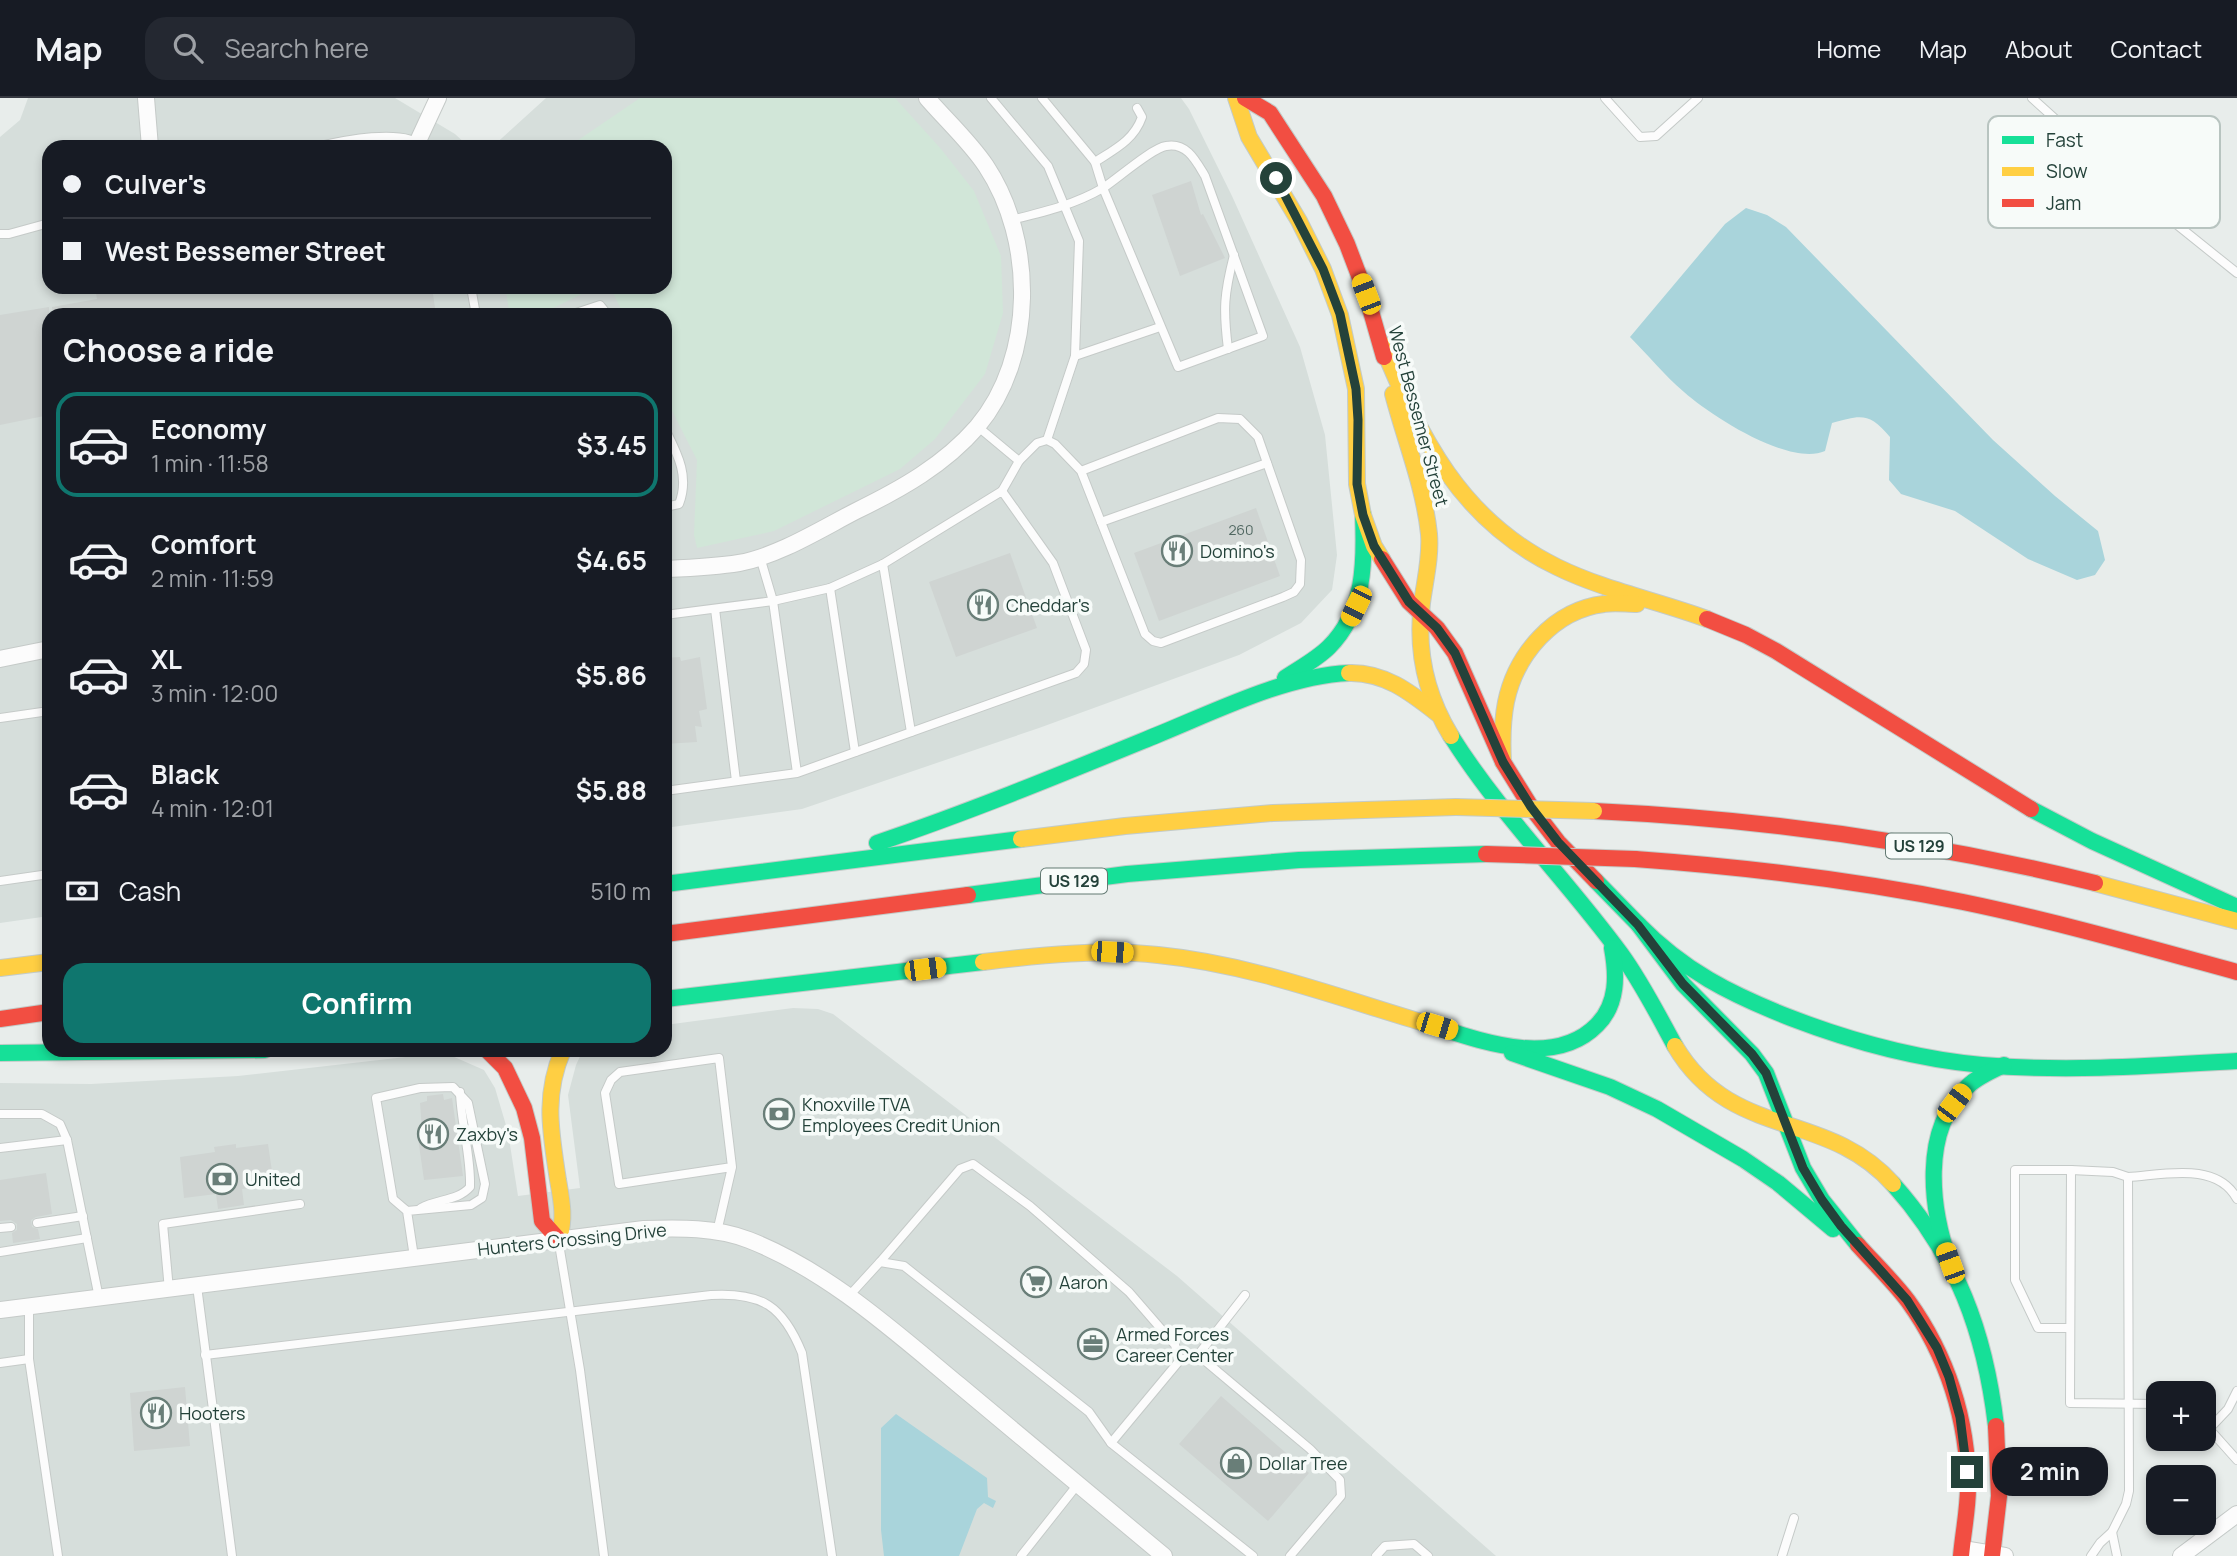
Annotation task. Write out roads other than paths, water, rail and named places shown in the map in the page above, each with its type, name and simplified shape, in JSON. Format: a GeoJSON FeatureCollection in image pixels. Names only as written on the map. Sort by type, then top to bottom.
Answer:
{"type":"FeatureCollection","features":[{"type":"Feature","properties":{"kind":"main road"},"geometry":{"type":"LineString","coordinates":[[1236,98],[1249,137],[1276,178],[1299,221],[1323,269],[1340,314],[1356,389],[1357,484],[1363,515],[1374,546],[1409,602],[1437,628],[1455,653],[1503,762],[1531,807],[1558,842],[1638,925],[1672,957],[1711,983],[1806,1024],[1905,1052],[1947,1060],[2004,1065],[2097,1068],[2237,1061]]}},
{"type":"Feature","properties":{"kind":"main road","name":"West Bessemer Street"},"geometry":{"type":"LineString","coordinates":[[1245,98],[1270,113],[1324,196],[1347,244],[1366,294],[1425,509],[1429,559],[1421,615],[1422,648],[1427,683],[1438,714],[1493,792],[1611,940],[1636,976],[1685,1062],[1702,1083],[1723,1098],[1785,1125],[1831,1139],[1885,1173],[1900,1190],[1950,1263],[1972,1311],[1983,1350],[1992,1402],[2000,1482],[1997,1555]]}},
{"type":"Feature","properties":{"kind":"main road"},"geometry":{"type":"LineString","coordinates":[[1381,343],[1417,427],[1438,464],[1462,494],[1504,534],[1528,552],[1559,569],[1744,634],[1795,662],[1968,772],[2046,818],[2237,907]]}},
{"type":"Feature","properties":{"kind":"main road"},"geometry":{"type":"LineString","coordinates":[[1261,693],[1311,661],[1329,647],[1345,629],[1356,606],[1362,582],[1363,515]]}},
{"type":"Feature","properties":{"kind":"main road"},"geometry":{"type":"LineString","coordinates":[[1503,762],[1501,725],[1509,686],[1525,655],[1542,634],[1561,619],[1596,604],[1626,603],[1686,612]]}},
{"type":"Feature","properties":{"kind":"main road"},"geometry":{"type":"LineString","coordinates":[[796,867],[960,815],[1261,693],[1330,674],[1358,673],[1382,678],[1401,686],[1438,714]]}},
{"type":"Feature","properties":{"kind":"main road","name":"US 129"},"geometry":{"type":"LineString","coordinates":[[672,883],[1166,822],[1273,813],[1456,807],[1728,819],[1824,831],[1931,848],[2046,871],[2237,921]]}},
{"type":"Feature","properties":{"kind":"main road","name":"US 129"},"geometry":{"type":"LineString","coordinates":[[672,932],[1182,869],[1311,859],[1486,854],[1724,865],[1853,882],[1964,902],[2104,935],[2237,972]]}},
{"type":"Feature","properties":{"kind":"main road"},"geometry":{"type":"LineString","coordinates":[[1638,925],[1683,984],[1759,1064],[1776,1097],[1803,1168],[1822,1200],[1907,1300],[1937,1348],[1949,1377],[1967,1455],[1968,1490],[1962,1552]]}},
{"type":"Feature","properties":{"kind":"main road"},"geometry":{"type":"LineString","coordinates":[[672,998],[1068,953],[1135,953],[1212,961],[1484,1040],[1525,1048],[1547,1048],[1571,1043],[1594,1029],[1612,1004],[1617,985],[1617,966],[1611,940]]}},
{"type":"Feature","properties":{"kind":"main road"},"geometry":{"type":"LineString","coordinates":[[0,968],[42,963]]}},
{"type":"Feature","properties":{"kind":"main road"},"geometry":{"type":"LineString","coordinates":[[0,1019],[42,1013]]}},
{"type":"Feature","properties":{"kind":"main road"},"geometry":{"type":"LineString","coordinates":[[1484,1040],[1522,1058],[1610,1087],[1657,1109],[1743,1159],[1778,1183],[1869,1258]]}},
{"type":"Feature","properties":{"kind":"main road"},"geometry":{"type":"LineString","coordinates":[[0,1052],[42,1052]]}},
{"type":"Feature","properties":{"kind":"main road"},"geometry":{"type":"LineString","coordinates":[[494,1057],[505,1068],[524,1108],[532,1138],[542,1221],[559,1240]]}},
{"type":"Feature","properties":{"kind":"main road"},"geometry":{"type":"LineString","coordinates":[[559,1240],[564,1220],[550,1123],[550,1096],[554,1071],[560,1057]]}},
{"type":"Feature","properties":{"kind":"main road"},"geometry":{"type":"LineString","coordinates":[[1950,1263],[1939,1231],[1933,1185],[1945,1121],[1964,1090],[1978,1078],[2004,1065]]}},
{"type":"Feature","properties":{"kind":"street"},"geometry":{"type":"LineString","coordinates":[[146,98],[149,140]]}},
{"type":"Feature","properties":{"kind":"street"},"geometry":{"type":"LineString","coordinates":[[422,140],[436,98]]}},
{"type":"Feature","properties":{"kind":"street"},"geometry":{"type":"LineString","coordinates":[[672,568],[740,563],[760,557],[890,494],[924,474],[977,426],[994,402],[1015,349],[1020,322],[1021,263],[1005,202],[986,166],[927,98]]}},
{"type":"Feature","properties":{"kind":"street"},"geometry":{"type":"LineString","coordinates":[[0,659],[42,650]]}},
{"type":"Feature","properties":{"kind":"street","name":"Hunters Crossing Drive"},"geometry":{"type":"LineString","coordinates":[[0,1310],[657,1229],[681,1227],[717,1232],[747,1239],[779,1253],[848,1297],[921,1354],[1164,1556]]}},
{"type":"Feature","properties":{"kind":"street"},"geometry":{"type":"LineString","coordinates":[[2180,1556],[2237,1514]]}},
{"type":"Feature","properties":{"kind":"street"},"geometry":{"type":"LineString","coordinates":[[1962,1552],[1997,1555]]}},
{"type":"Feature","properties":{"kind":"lane"},"geometry":{"type":"LineString","coordinates":[[990,98],[1048,166],[1079,241],[1075,356],[1046,440]]}},
{"type":"Feature","properties":{"kind":"lane"},"geometry":{"type":"LineString","coordinates":[[1010,220],[1066,206],[1103,188],[1163,146],[1178,146],[1193,155],[1205,176],[1263,336],[1178,367],[1103,188],[1095,162],[1042,98]]}},
{"type":"Feature","properties":{"kind":"lane"},"geometry":{"type":"LineString","coordinates":[[1605,98],[1640,137],[1656,136],[1698,98]]}},
{"type":"Feature","properties":{"kind":"lane"},"geometry":{"type":"LineString","coordinates":[[2032,98],[2052,116]]}},
{"type":"Feature","properties":{"kind":"lane"},"geometry":{"type":"LineString","coordinates":[[1095,162],[1129,140],[1139,127],[1142,117],[1137,108]]}},
{"type":"Feature","properties":{"kind":"lane"},"geometry":{"type":"LineString","coordinates":[[347,140],[383,136],[402,140]]}},
{"type":"Feature","properties":{"kind":"lane"},"geometry":{"type":"LineString","coordinates":[[0,234],[42,225]]}},
{"type":"Feature","properties":{"kind":"lane"},"geometry":{"type":"LineString","coordinates":[[2181,228],[2237,273]]}},
{"type":"Feature","properties":{"kind":"lane"},"geometry":{"type":"LineString","coordinates":[[1228,349],[1224,294],[1234,255]]}},
{"type":"Feature","properties":{"kind":"lane"},"geometry":{"type":"LineString","coordinates":[[1075,356],[1160,327]]}},
{"type":"Feature","properties":{"kind":"lane"},"geometry":{"type":"LineString","coordinates":[[672,614],[773,601],[830,588],[883,564],[1002,491],[1019,461],[1037,443],[1046,440],[1055,444],[1081,471],[1145,634],[1153,641],[1161,643],[1283,597],[1294,592],[1300,584],[1301,560],[1258,437],[1240,419],[1218,418],[1081,471]]}},
{"type":"Feature","properties":{"kind":"lane"},"geometry":{"type":"LineString","coordinates":[[977,426],[1019,461]]}},
{"type":"Feature","properties":{"kind":"lane"},"geometry":{"type":"LineString","coordinates":[[672,443],[682,463],[681,498],[679,504],[672,506]]}},
{"type":"Feature","properties":{"kind":"lane"},"geometry":{"type":"LineString","coordinates":[[1101,522],[1267,463]]}},
{"type":"Feature","properties":{"kind":"lane"},"geometry":{"type":"LineString","coordinates":[[672,790],[797,773],[1076,673],[1084,664],[1086,650],[1053,563],[1002,491]]}},
{"type":"Feature","properties":{"kind":"lane"},"geometry":{"type":"LineString","coordinates":[[760,557],[773,601],[797,773]]}},
{"type":"Feature","properties":{"kind":"lane"},"geometry":{"type":"LineString","coordinates":[[883,564],[911,732]]}},
{"type":"Feature","properties":{"kind":"lane"},"geometry":{"type":"LineString","coordinates":[[830,588],[855,752]]}},
{"type":"Feature","properties":{"kind":"lane"},"geometry":{"type":"LineString","coordinates":[[715,609],[736,781]]}},
{"type":"Feature","properties":{"kind":"lane"},"geometry":{"type":"LineString","coordinates":[[0,718],[42,711]]}},
{"type":"Feature","properties":{"kind":"lane"},"geometry":{"type":"LineString","coordinates":[[0,881],[42,875]]}},
{"type":"Feature","properties":{"kind":"lane"},"geometry":{"type":"LineString","coordinates":[[717,1232],[732,1167],[719,1058],[620,1072],[611,1080],[605,1093],[619,1184],[732,1167]]}},
{"type":"Feature","properties":{"kind":"lane"},"geometry":{"type":"LineString","coordinates":[[453,1087],[468,1103],[485,1184],[482,1198],[471,1205],[418,1209],[407,1210],[393,1199],[376,1098],[420,1088],[453,1087]]}},
{"type":"Feature","properties":{"kind":"lane"},"geometry":{"type":"LineString","coordinates":[[418,1209],[433,1201],[464,1194],[470,1187],[471,1165],[461,1115],[460,1092]]}},
{"type":"Feature","properties":{"kind":"lane"},"geometry":{"type":"LineString","coordinates":[[0,1114],[42,1114],[60,1124],[67,1140],[99,1298]]}},
{"type":"Feature","properties":{"kind":"lane"},"geometry":{"type":"LineString","coordinates":[[0,1148],[67,1140]]}},
{"type":"Feature","properties":{"kind":"lane"},"geometry":{"type":"LineString","coordinates":[[848,1297],[960,1169],[973,1164],[1030,1206],[1129,1292],[1175,1345],[1180,1360]]}},
{"type":"Feature","properties":{"kind":"lane"},"geometry":{"type":"LineString","coordinates":[[2070,1328],[2038,1328],[2015,1280],[2015,1170],[2113,1171],[2128,1177],[2197,1174],[2218,1178],[2227,1184],[2237,1199]]}},
{"type":"Feature","properties":{"kind":"lane"},"geometry":{"type":"LineString","coordinates":[[2070,1170],[2070,1403],[2146,1404]]}},
{"type":"Feature","properties":{"kind":"lane"},"geometry":{"type":"LineString","coordinates":[[2091,1556],[2112,1532],[2126,1504],[2129,1490],[2128,1177]]}},
{"type":"Feature","properties":{"kind":"lane"},"geometry":{"type":"LineString","coordinates":[[169,1290],[163,1224],[300,1204]]}},
{"type":"Feature","properties":{"kind":"lane"},"geometry":{"type":"LineString","coordinates":[[407,1210],[414,1257]]}},
{"type":"Feature","properties":{"kind":"lane"},"geometry":{"type":"LineString","coordinates":[[37,1223],[83,1216]]}},
{"type":"Feature","properties":{"kind":"lane"},"geometry":{"type":"LineString","coordinates":[[0,1228],[11,1227]]}},
{"type":"Feature","properties":{"kind":"lane"},"geometry":{"type":"LineString","coordinates":[[0,1252],[87,1238]]}},
{"type":"Feature","properties":{"kind":"lane"},"geometry":{"type":"LineString","coordinates":[[559,1240],[604,1556]]}},
{"type":"Feature","properties":{"kind":"lane"},"geometry":{"type":"LineString","coordinates":[[880,1262],[904,1266],[1089,1412],[1111,1443],[1253,1556]]}},
{"type":"Feature","properties":{"kind":"lane"},"geometry":{"type":"LineString","coordinates":[[197,1286],[232,1556]]}},
{"type":"Feature","properties":{"kind":"lane"},"geometry":{"type":"LineString","coordinates":[[205,1355],[737,1293],[760,1300],[777,1310],[792,1330],[802,1353],[832,1556]]}},
{"type":"Feature","properties":{"kind":"lane"},"geometry":{"type":"LineString","coordinates":[[1111,1443],[1180,1360],[1198,1355],[1245,1296]]}},
{"type":"Feature","properties":{"kind":"lane"},"geometry":{"type":"LineString","coordinates":[[29,1306],[29,1359],[58,1556]]}},
{"type":"Feature","properties":{"kind":"lane"},"geometry":{"type":"LineString","coordinates":[[1198,1355],[1310,1449],[1340,1480],[1341,1496],[1290,1556]]}},
{"type":"Feature","properties":{"kind":"lane"},"geometry":{"type":"LineString","coordinates":[[0,1363],[29,1359]]}},
{"type":"Feature","properties":{"kind":"lane"},"geometry":{"type":"LineString","coordinates":[[2216,1418],[2228,1409],[2237,1391]]}},
{"type":"Feature","properties":{"kind":"lane"},"geometry":{"type":"LineString","coordinates":[[2216,1436],[2237,1460]]}},
{"type":"Feature","properties":{"kind":"lane"},"geometry":{"type":"LineString","coordinates":[[1021,1556],[1078,1484]]}},
{"type":"Feature","properties":{"kind":"lane"},"geometry":{"type":"LineString","coordinates":[[1783,1556],[1794,1518]]}},
{"type":"Feature","properties":{"kind":"lane"},"geometry":{"type":"LineString","coordinates":[[2112,1532],[2117,1556]]}},
{"type":"Feature","properties":{"kind":"lane"},"geometry":{"type":"LineString","coordinates":[[1376,1556],[1385,1546],[1414,1544],[1428,1556]]}},
{"type":"Feature","properties":{"kind":"water"},"geometry":{"type":"Polygon","coordinates":[[[1746,208],[1767,215],[1786,227],[1993,440],[2098,531],[2105,560],[2095,575],[2077,580],[2028,559],[1955,511],[1901,494],[1889,480],[1890,437],[1870,419],[1858,417],[1832,423],[1825,451],[1810,454],[1792,452],[1772,446],[1713,414],[1663,372],[1630,337],[1725,224],[1746,208]]]}},
{"type":"Feature","properties":{"kind":"water"},"geometry":{"type":"Polygon","coordinates":[[[896,1414],[987,1478],[988,1497],[996,1501],[993,1508],[984,1503],[977,1509],[959,1556],[884,1556],[881,1530],[881,1428],[896,1414]]]}},
{"type":"Feature","properties":{"kind":"place","name":"Domino's"},"geometry":{"type":"Point","coordinates":[1177,551]}},
{"type":"Feature","properties":{"kind":"place","name":"Cheddar's"},"geometry":{"type":"Point","coordinates":[983,605]}},
{"type":"Feature","properties":{"kind":"place","name":"Knoxville TVA Employees Credit Union"},"geometry":{"type":"Point","coordinates":[779,1114]}},
{"type":"Feature","properties":{"kind":"place","name":"Zaxby's"},"geometry":{"type":"Point","coordinates":[433,1134]}},
{"type":"Feature","properties":{"kind":"place","name":"United"},"geometry":{"type":"Point","coordinates":[222,1179]}},
{"type":"Feature","properties":{"kind":"place","name":"Aaron"},"geometry":{"type":"Point","coordinates":[1036,1282]}},
{"type":"Feature","properties":{"kind":"place","name":"Armed Forces Career Center"},"geometry":{"type":"Point","coordinates":[1093,1344]}},
{"type":"Feature","properties":{"kind":"place","name":"Hooters"},"geometry":{"type":"Point","coordinates":[156,1413]}},
{"type":"Feature","properties":{"kind":"place","name":"Dollar Tree"},"geometry":{"type":"Point","coordinates":[1236,1463]}}]}
